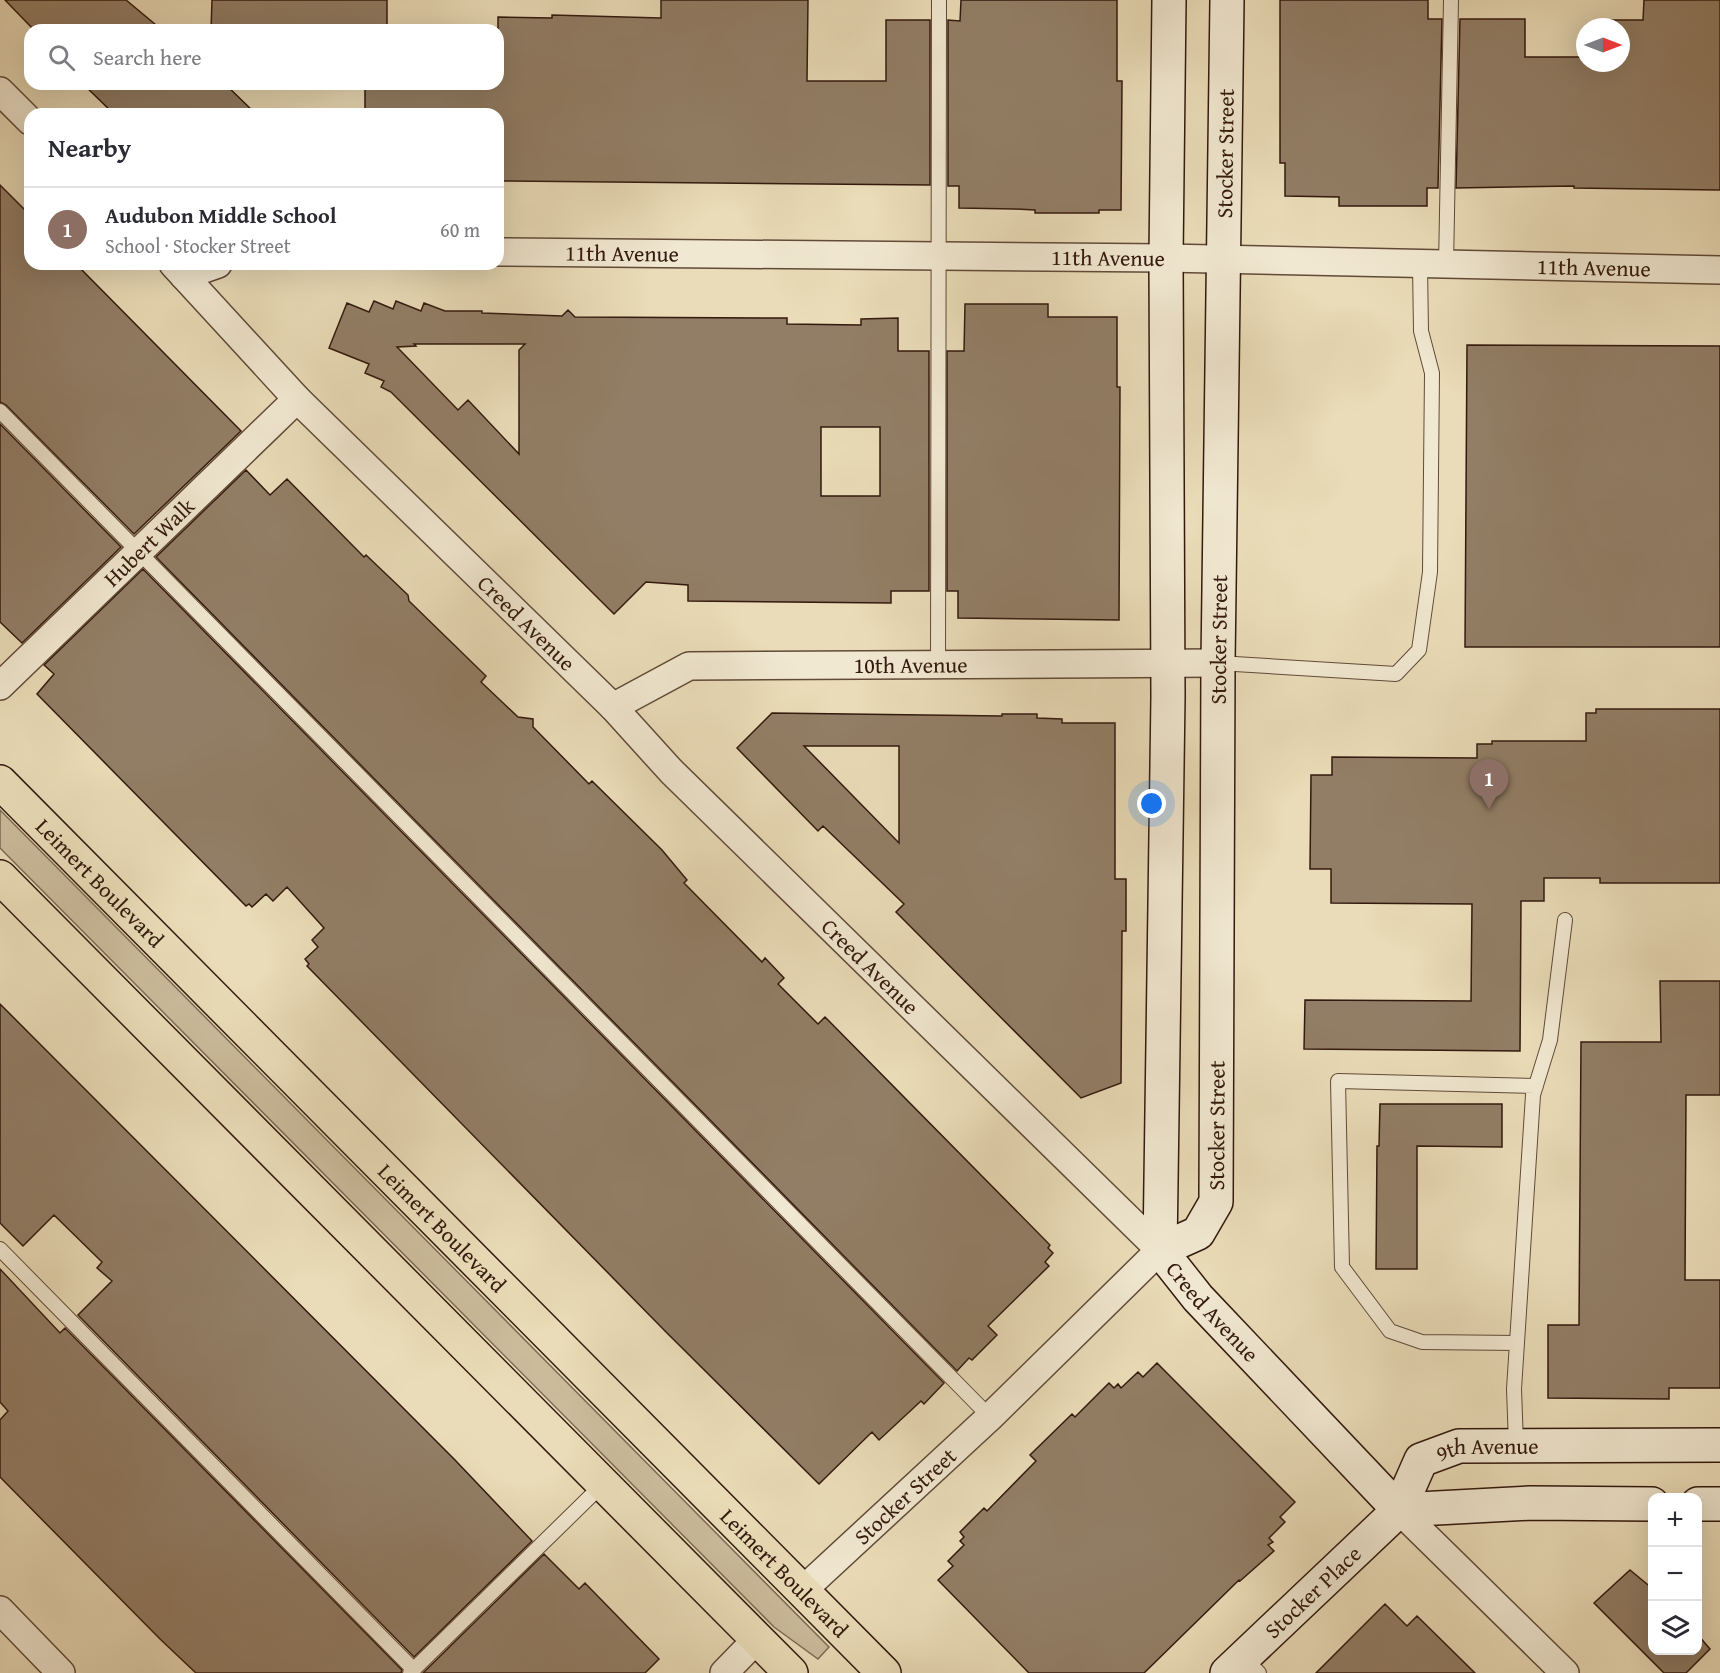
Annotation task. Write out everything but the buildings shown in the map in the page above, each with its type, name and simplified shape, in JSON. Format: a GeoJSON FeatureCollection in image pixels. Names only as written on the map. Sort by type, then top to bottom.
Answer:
{"type":"FeatureCollection","features":[{"type":"Feature","properties":{"kind":"main road","name":"Leimert Boulevard"},"geometry":{"type":"LineString","coordinates":[[0,782],[884,1673]]}},
{"type":"Feature","properties":{"kind":"main road"},"geometry":{"type":"LineString","coordinates":[[0,878],[791,1673]]}},
{"type":"Feature","properties":{"kind":"street"},"geometry":{"type":"LineString","coordinates":[[1160,1251],[1168,663],[1166,258],[1169,0]]}},
{"type":"Feature","properties":{"kind":"street","name":"Stocker Street"},"geometry":{"type":"LineString","coordinates":[[803,1590],[990,1417],[1160,1251],[1198,1233],[1216,1202],[1218,663],[1227,0]]}},
{"type":"Feature","properties":{"kind":"street"},"geometry":{"type":"LineString","coordinates":[[0,91],[24,115]]}},
{"type":"Feature","properties":{"kind":"street","name":"11th Avenue"},"geometry":{"type":"LineString","coordinates":[[504,252],[937,258],[1166,258],[1720,270]]}},
{"type":"Feature","properties":{"kind":"street","name":"Creed Avenue"},"geometry":{"type":"LineString","coordinates":[[178,270],[297,399],[613,707],[671,771],[1160,1251],[1198,1298],[1399,1510],[1564,1673]]}},
{"type":"Feature","properties":{"kind":"street","name":"Hubert Walk"},"geometry":{"type":"LineString","coordinates":[[0,686],[297,399]]}},
{"type":"Feature","properties":{"kind":"street","name":"10th Avenue"},"geometry":{"type":"LineString","coordinates":[[613,707],[689,666],[1218,663]]}},
{"type":"Feature","properties":{"kind":"street","name":"9th Avenue"},"geometry":{"type":"LineString","coordinates":[[1399,1510],[1421,1460],[1459,1446],[1720,1445]]}},
{"type":"Feature","properties":{"kind":"street"},"geometry":{"type":"LineString","coordinates":[[1399,1510],[1531,1503],[1648,1504]]}},
{"type":"Feature","properties":{"kind":"street"},"geometry":{"type":"LineString","coordinates":[[1702,1504],[1720,1504]]}},
{"type":"Feature","properties":{"kind":"street","name":"Stocker Place"},"geometry":{"type":"LineString","coordinates":[[1243,1668],[1399,1510]]}},
{"type":"Feature","properties":{"kind":"street"},"geometry":{"type":"LineString","coordinates":[[0,1610],[62,1673]]}},
{"type":"Feature","properties":{"kind":"street"},"geometry":{"type":"LineString","coordinates":[[724,1673],[758,1638]]}},
{"type":"Feature","properties":{"kind":"lane"},"geometry":{"type":"LineString","coordinates":[[938,664],[939,0]]}},
{"type":"Feature","properties":{"kind":"lane"},"geometry":{"type":"LineString","coordinates":[[1218,663],[1396,674],[1419,650],[1430,572],[1432,373],[1421,331],[1433,265],[1451,0]]}},
{"type":"Feature","properties":{"kind":"lane"},"geometry":{"type":"LineString","coordinates":[[0,411],[990,1417]]}},
{"type":"Feature","properties":{"kind":"lane"},"geometry":{"type":"LineString","coordinates":[[1516,1444],[1517,1343],[1536,1086],[1550,1040],[1565,920]]}},
{"type":"Feature","properties":{"kind":"lane"},"geometry":{"type":"LineString","coordinates":[[1517,1343],[1422,1342],[1390,1331],[1342,1267],[1338,1081],[1536,1086]]}},
{"type":"Feature","properties":{"kind":"lane"},"geometry":{"type":"LineString","coordinates":[[0,1249],[412,1671],[603,1484]]}},
{"type":"Feature","properties":{"kind":"shaded area"},"geometry":{"type":"Polygon","coordinates":[[[0,810],[829,1647],[818,1659],[774,1627],[0,848],[0,810]]]}},
{"type":"Feature","properties":{"kind":"place","name":"Audubon Middle School"},"geometry":{"type":"Point","coordinates":[1489,809]}}]}
